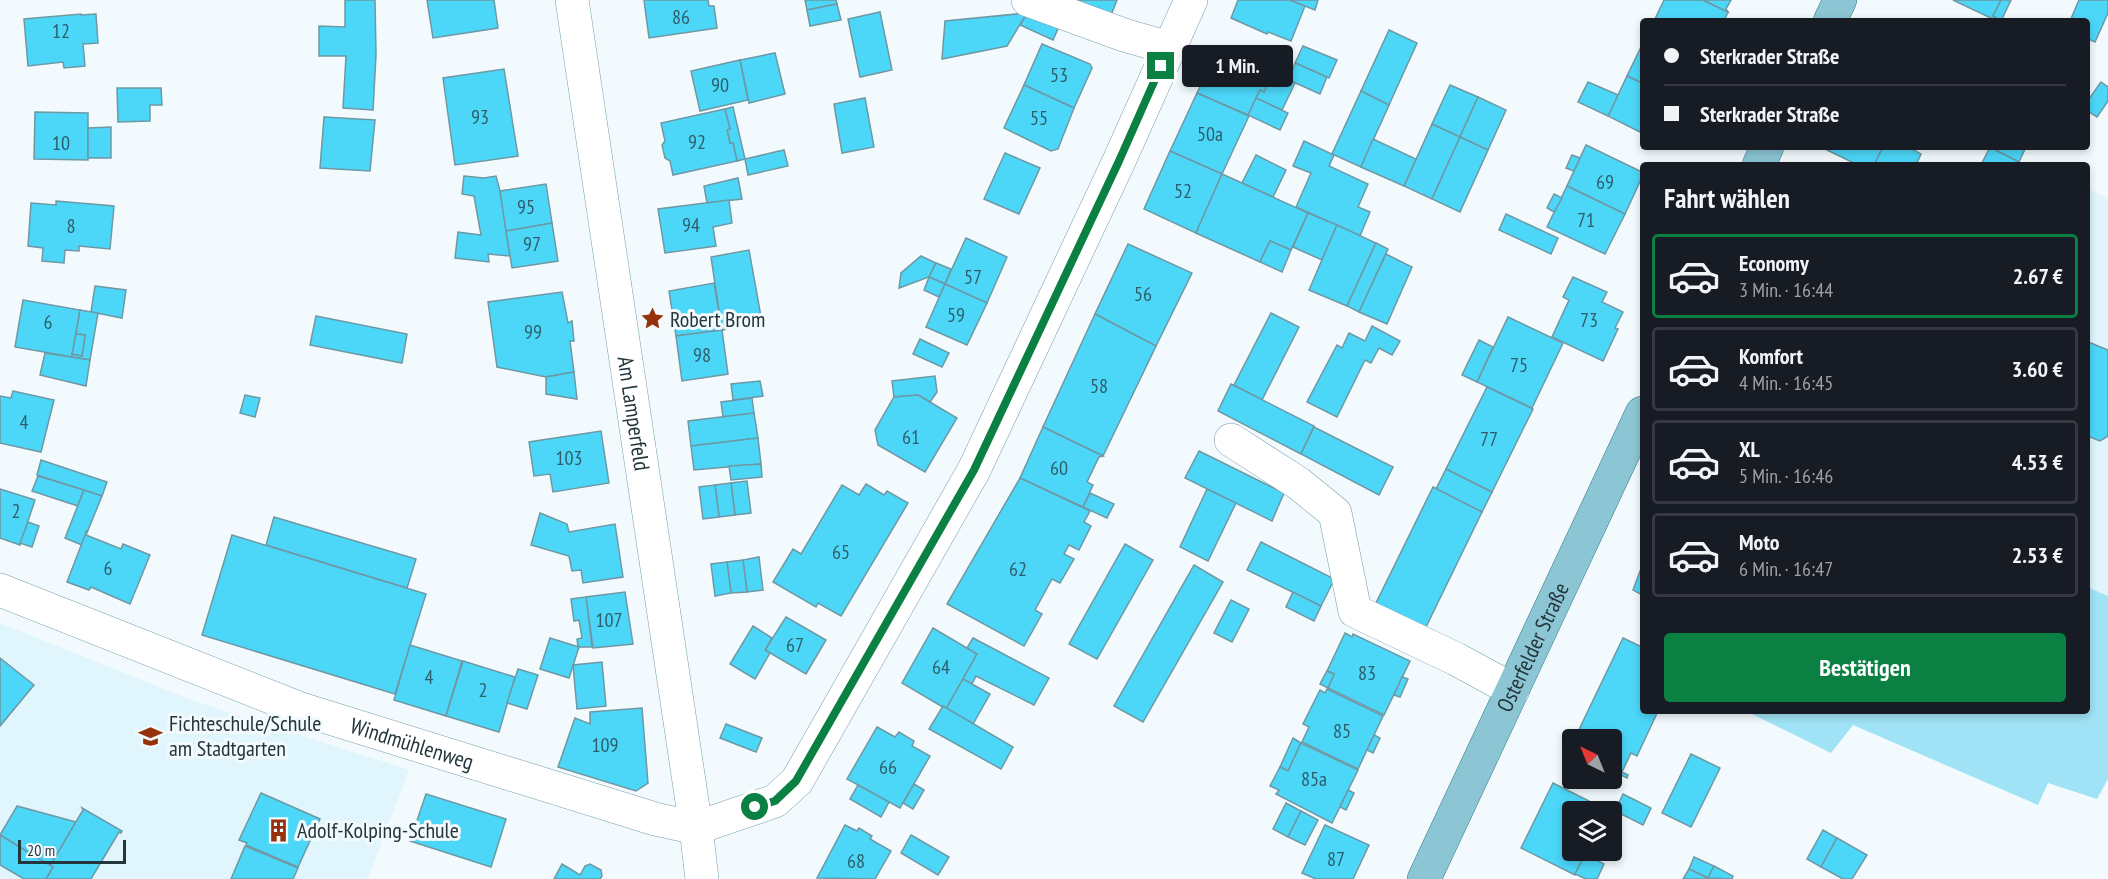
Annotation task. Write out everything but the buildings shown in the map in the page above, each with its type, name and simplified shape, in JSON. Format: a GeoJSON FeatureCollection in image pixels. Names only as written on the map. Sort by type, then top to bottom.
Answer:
{"type":"FeatureCollection","features":[{"type":"Feature","properties":{"kind":"main road"},"geometry":{"type":"LineString","coordinates":[[1831,18],[1840,0]]}},
{"type":"Feature","properties":{"kind":"main road","name":"Osterfelder Straße"},"geometry":{"type":"LineString","coordinates":[[1430,877],[1513,690],[1640,418]]}},
{"type":"Feature","properties":{"kind":"street","name":"Am Lamperfeld"},"geometry":{"type":"LineString","coordinates":[[573,0],[702,879]]}},
{"type":"Feature","properties":{"kind":"street"},"geometry":{"type":"LineString","coordinates":[[1028,0],[1124,35],[1169,48]]}},
{"type":"Feature","properties":{"kind":"street"},"geometry":{"type":"LineString","coordinates":[[696,828],[775,801],[796,781],[974,470],[1119,161],[1191,0]]}},
{"type":"Feature","properties":{"kind":"street"},"geometry":{"type":"LineString","coordinates":[[1231,440],[1298,483],[1335,513],[1355,611],[1456,659],[1513,690]]}},
{"type":"Feature","properties":{"kind":"street","name":"Windmühlenweg"},"geometry":{"type":"LineString","coordinates":[[0,590],[301,708],[656,819],[696,828]]}},
{"type":"Feature","properties":{"kind":"shaded area"},"geometry":{"type":"Polygon","coordinates":[[[2090,190],[2108,198],[2108,596],[2090,588],[2090,190]]]}},
{"type":"Feature","properties":{"kind":"shaded area"},"geometry":{"type":"Polygon","coordinates":[[[2090,588],[2108,596],[2108,779],[2097,799],[2048,783],[2038,805],[1853,725],[1831,753],[1752,714],[2090,714],[2090,588]]]}},
{"type":"Feature","properties":{"kind":"shaded area","name":"Fichteschule/Schule am Stadtgarten"},"geometry":{"type":"Polygon","coordinates":[[[0,623],[194,701],[409,770],[368,879],[0,879],[0,623]]]}},
{"type":"Feature","properties":{"kind":"place","name":"Robert Brom"},"geometry":{"type":"Point","coordinates":[652,319]}},
{"type":"Feature","properties":{"kind":"place","name":"Fichteschule/Schule am Stadtgarten"},"geometry":{"type":"Point","coordinates":[151,736]}},
{"type":"Feature","properties":{"kind":"place","name":"Adolf-Kolping-Schule"},"geometry":{"type":"Point","coordinates":[279,830]}},
{"type":"Feature","properties":{"kind":"route"},"geometry":{"type":"LineString","coordinates":[[755,807],[775,801],[796,781],[974,470],[1161,66]]}}]}
